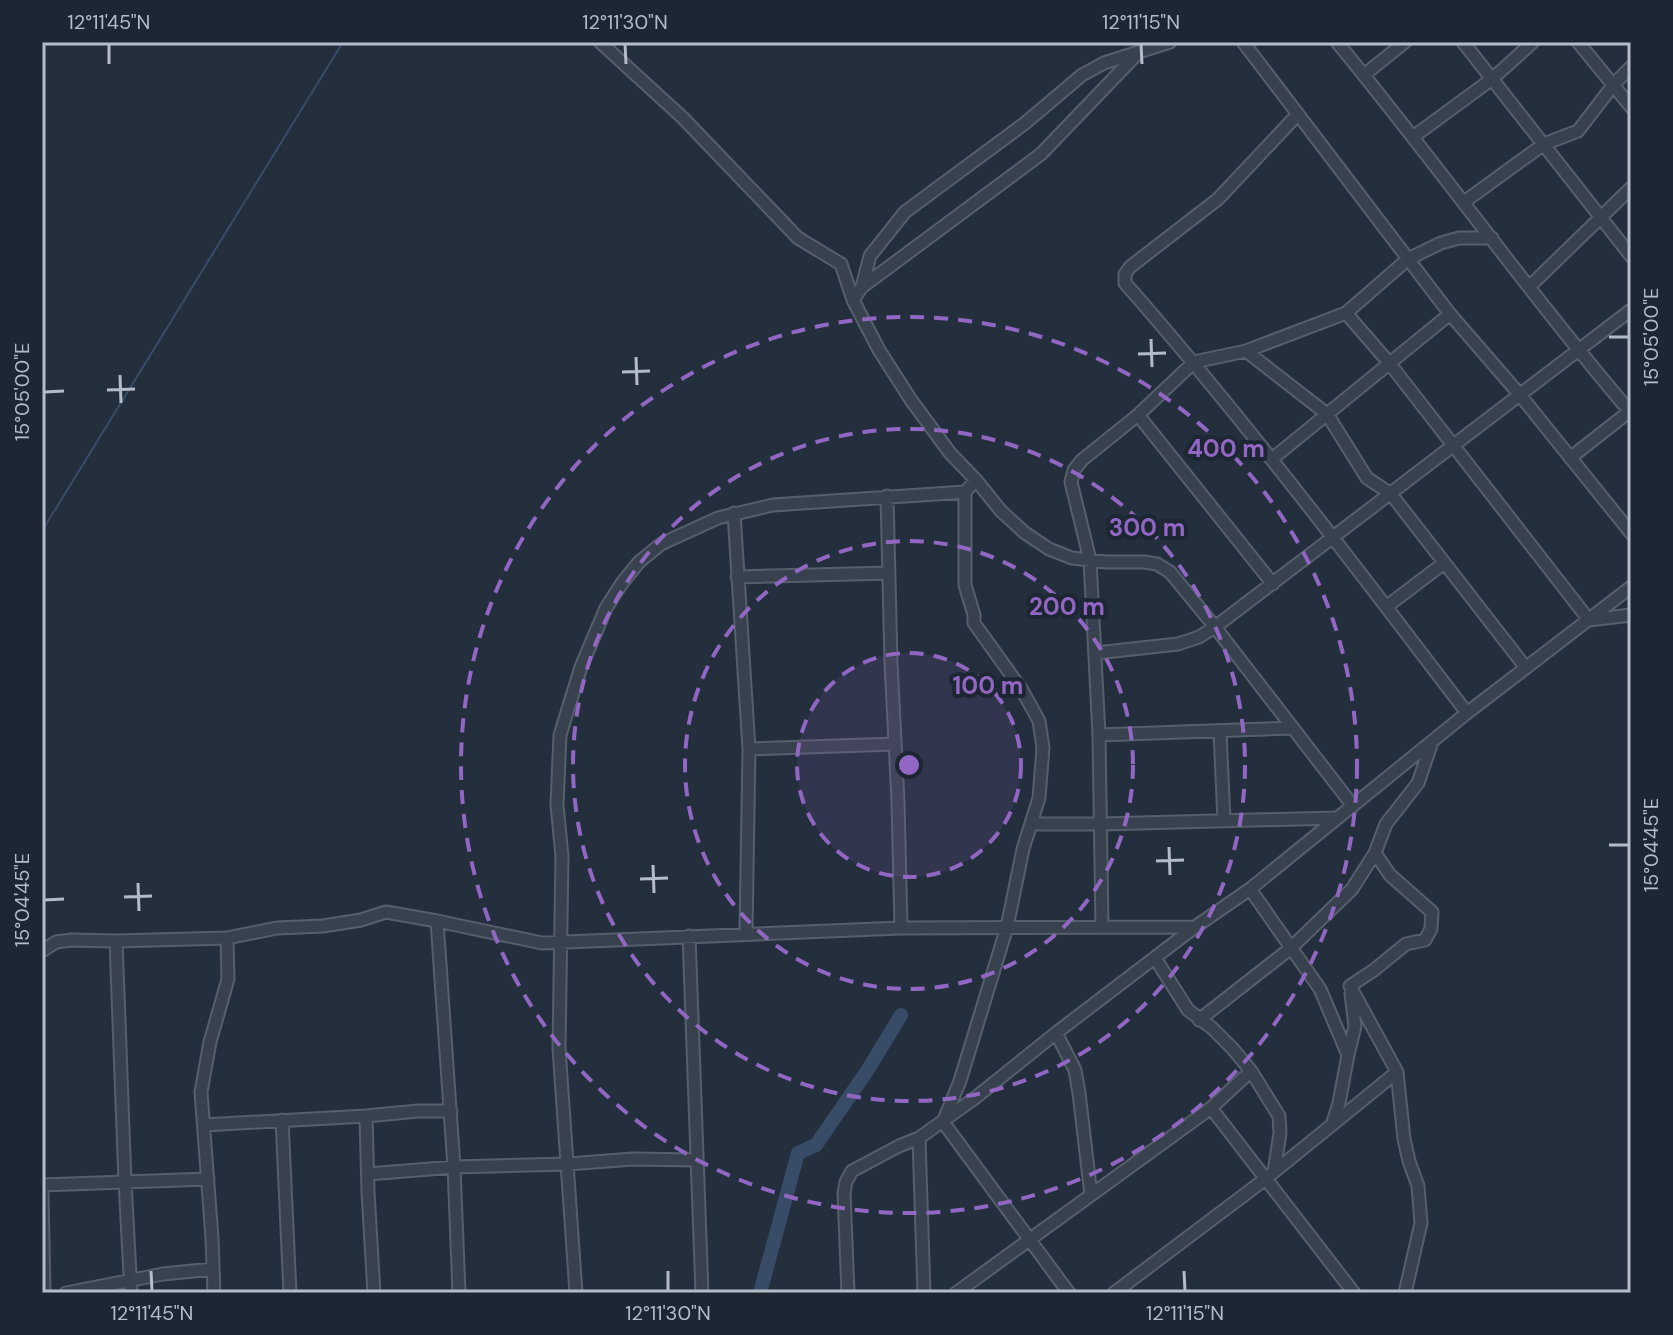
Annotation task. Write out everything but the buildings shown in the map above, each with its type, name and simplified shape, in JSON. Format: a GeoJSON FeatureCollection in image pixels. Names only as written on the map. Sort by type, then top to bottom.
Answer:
{"type":"FeatureCollection","features":[{"type":"Feature","properties":{"kind":"street"},"geometry":{"type":"LineString","coordinates":[[600,42],[683,118],[798,238],[841,264],[853,300],[879,350],[911,400],[950,453],[1001,511],[1049,549],[1072,558],[1144,562],[1157,564],[1170,572],[1353,806]]}},
{"type":"Feature","properties":{"kind":"street"},"geometry":{"type":"LineString","coordinates":[[862,287],[870,256],[905,212],[1024,124],[1082,75],[1104,63],[1170,42]]}},
{"type":"Feature","properties":{"kind":"street"},"geometry":{"type":"LineString","coordinates":[[1243,42],[1450,314],[1631,533]]}},
{"type":"Feature","properties":{"kind":"street"},"geometry":{"type":"LineString","coordinates":[[1337,42],[1630,412],[1570,458]]}},
{"type":"Feature","properties":{"kind":"street"},"geometry":{"type":"LineString","coordinates":[[1364,75],[1405,42]]}},
{"type":"Feature","properties":{"kind":"street"},"geometry":{"type":"LineString","coordinates":[[1463,42],[1631,256]]}},
{"type":"Feature","properties":{"kind":"street"},"geometry":{"type":"LineString","coordinates":[[1413,137],[1492,79],[1533,42]]}},
{"type":"Feature","properties":{"kind":"street"},"geometry":{"type":"LineString","coordinates":[[1578,42],[1631,107]]}},
{"type":"Feature","properties":{"kind":"street"},"geometry":{"type":"LineString","coordinates":[[853,300],[862,287],[1041,154],[1140,51]]}},
{"type":"Feature","properties":{"kind":"street"},"geometry":{"type":"LineString","coordinates":[[1464,202],[1544,144],[1578,131],[1631,67]]}},
{"type":"Feature","properties":{"kind":"street"},"geometry":{"type":"LineString","coordinates":[[1298,114],[1231,187],[1130,267],[1125,274],[1125,283],[1272,459],[1467,713]]}},
{"type":"Feature","properties":{"kind":"street"},"geometry":{"type":"LineString","coordinates":[[1529,287],[1631,188]]}},
{"type":"Feature","properties":{"kind":"street"},"geometry":{"type":"LineString","coordinates":[[1102,927],[1096,653],[1090,560],[1071,482],[1074,470],[1194,362],[1246,351],[1346,313],[1408,259],[1430,247],[1451,239],[1492,238]]}},
{"type":"Feature","properties":{"kind":"street"},"geometry":{"type":"LineString","coordinates":[[1096,653],[1178,644],[1199,637],[1215,627],[1631,310]]}},
{"type":"Feature","properties":{"kind":"street"},"geometry":{"type":"LineString","coordinates":[[1346,313],[1390,364],[1589,620]]}},
{"type":"Feature","properties":{"kind":"street"},"geometry":{"type":"LineString","coordinates":[[1272,459],[1450,314]]}},
{"type":"Feature","properties":{"kind":"street"},"geometry":{"type":"LineString","coordinates":[[1246,351],[1327,414],[1367,478],[1391,494],[1526,668]]}},
{"type":"Feature","properties":{"kind":"street"},"geometry":{"type":"LineString","coordinates":[[1138,415],[1273,584]]}},
{"type":"Feature","properties":{"kind":"street"},"geometry":{"type":"LineString","coordinates":[[943,1122],[960,1081],[1007,927],[1023,849],[1039,798],[1043,748],[1039,721],[1022,690],[974,623],[965,585],[965,492],[976,480]]}},
{"type":"Feature","properties":{"kind":"street"},"geometry":{"type":"LineString","coordinates":[[576,1293],[559,1048],[562,856],[557,805],[560,735],[581,667],[606,608],[639,562],[661,544],[718,518],[773,505],[965,492]]}},
{"type":"Feature","properties":{"kind":"street"},"geometry":{"type":"LineString","coordinates":[[887,496],[901,928]]}},
{"type":"Feature","properties":{"kind":"street"},"geometry":{"type":"LineString","coordinates":[[734,513],[749,749],[746,933]]}},
{"type":"Feature","properties":{"kind":"street"},"geometry":{"type":"LineString","coordinates":[[1386,607],[1444,563]]}},
{"type":"Feature","properties":{"kind":"street"},"geometry":{"type":"LineString","coordinates":[[737,577],[889,573]]}},
{"type":"Feature","properties":{"kind":"street"},"geometry":{"type":"LineString","coordinates":[[848,1293],[844,1193],[852,1171],[919,1138],[943,1122],[1195,927],[1250,889],[1467,713],[1631,587]]}},
{"type":"Feature","properties":{"kind":"street"},"geometry":{"type":"LineString","coordinates":[[1589,620],[1631,615]]}},
{"type":"Feature","properties":{"kind":"street"},"geometry":{"type":"LineString","coordinates":[[1099,735],[1293,728]]}},
{"type":"Feature","properties":{"kind":"street"},"geometry":{"type":"LineString","coordinates":[[1220,731],[1224,821]]}},
{"type":"Feature","properties":{"kind":"street"},"geometry":{"type":"LineString","coordinates":[[1199,1020],[1291,948],[1352,889],[1375,853],[1386,824],[1418,783],[1432,742]]}},
{"type":"Feature","properties":{"kind":"street"},"geometry":{"type":"LineString","coordinates":[[749,749],[895,744]]}},
{"type":"Feature","properties":{"kind":"street"},"geometry":{"type":"LineString","coordinates":[[1031,824],[1335,818]]}},
{"type":"Feature","properties":{"kind":"street"},"geometry":{"type":"LineString","coordinates":[[1350,986],[1406,944],[1425,940],[1431,929],[1432,912],[1390,875],[1375,853]]}},
{"type":"Feature","properties":{"kind":"street"},"geometry":{"type":"LineString","coordinates":[[1250,889],[1320,989],[1348,1055]]}},
{"type":"Feature","properties":{"kind":"street"},"geometry":{"type":"LineString","coordinates":[[42,951],[56,942],[71,940],[227,938],[277,928],[361,920],[386,912],[542,943],[561,944],[901,928],[1195,927]]}},
{"type":"Feature","properties":{"kind":"street"},"geometry":{"type":"LineString","coordinates":[[437,921],[451,1111],[459,1293]]}},
{"type":"Feature","properties":{"kind":"street"},"geometry":{"type":"LineString","coordinates":[[689,936],[702,1293]]}},
{"type":"Feature","properties":{"kind":"street"},"geometry":{"type":"LineString","coordinates":[[214,1293],[201,1092],[210,1042],[228,979],[227,938]]}},
{"type":"Feature","properties":{"kind":"street"},"geometry":{"type":"LineString","coordinates":[[116,941],[131,1287]]}},
{"type":"Feature","properties":{"kind":"street"},"geometry":{"type":"LineString","coordinates":[[1155,958],[1188,1010],[1233,1049],[1279,1116],[1280,1133],[1269,1176]]}},
{"type":"Feature","properties":{"kind":"street"},"geometry":{"type":"LineString","coordinates":[[1331,1126],[1355,1026],[1350,986]]}},
{"type":"Feature","properties":{"kind":"street"},"geometry":{"type":"LineString","coordinates":[[1350,986],[1397,1072],[1404,1139],[1418,1186],[1421,1223],[1405,1293]]}},
{"type":"Feature","properties":{"kind":"street"},"geometry":{"type":"LineString","coordinates":[[1056,1033],[1075,1070],[1091,1195]]}},
{"type":"Feature","properties":{"kind":"street"},"geometry":{"type":"LineString","coordinates":[[956,1293],[1211,1108],[1251,1071]]}},
{"type":"Feature","properties":{"kind":"street"},"geometry":{"type":"LineString","coordinates":[[1114,1293],[1269,1176],[1397,1072]]}},
{"type":"Feature","properties":{"kind":"street"},"geometry":{"type":"LineString","coordinates":[[1211,1108],[1269,1176],[1354,1293]]}},
{"type":"Feature","properties":{"kind":"street"},"geometry":{"type":"LineString","coordinates":[[204,1125],[451,1111]]}},
{"type":"Feature","properties":{"kind":"street"},"geometry":{"type":"LineString","coordinates":[[366,1116],[374,1293]]}},
{"type":"Feature","properties":{"kind":"street"},"geometry":{"type":"LineString","coordinates":[[282,1120],[290,1293]]}},
{"type":"Feature","properties":{"kind":"street"},"geometry":{"type":"LineString","coordinates":[[943,1122],[1069,1293]]}},
{"type":"Feature","properties":{"kind":"street"},"geometry":{"type":"LineString","coordinates":[[919,1138],[924,1293]]}},
{"type":"Feature","properties":{"kind":"street"},"geometry":{"type":"LineString","coordinates":[[368,1174],[633,1159],[696,1160]]}},
{"type":"Feature","properties":{"kind":"street"},"geometry":{"type":"LineString","coordinates":[[44,1293],[42,1188],[208,1179]]}},
{"type":"Feature","properties":{"kind":"street"},"geometry":{"type":"LineString","coordinates":[[66,1293],[131,1287],[163,1274],[213,1269]]}},
{"type":"Feature","properties":{"kind":"waterway"},"geometry":{"type":"LineString","coordinates":[[42,531],[343,42]]}},
{"type":"Feature","properties":{"kind":"waterway"},"geometry":{"type":"LineString","coordinates":[[760,1293],[798,1153],[816,1145],[901,1015]]}}]}
